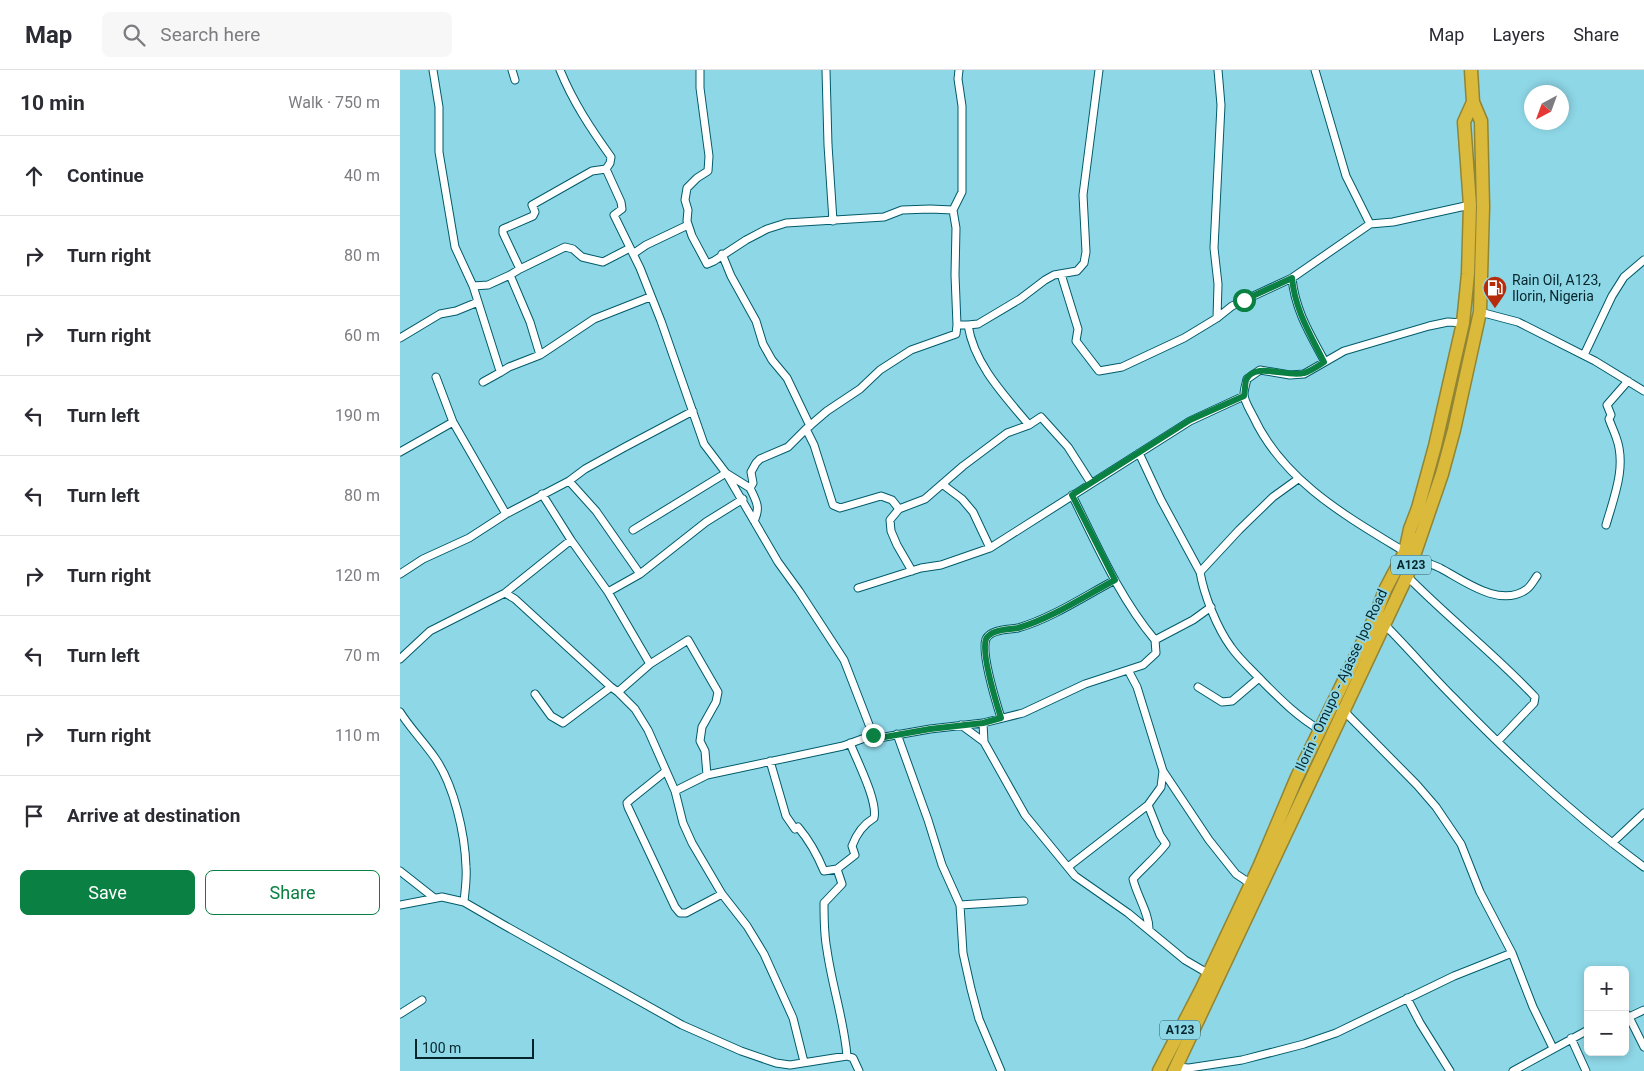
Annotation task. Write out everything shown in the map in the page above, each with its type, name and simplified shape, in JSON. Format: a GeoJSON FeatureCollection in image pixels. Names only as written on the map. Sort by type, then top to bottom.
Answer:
{"type":"FeatureCollection","features":[{"type":"Feature","properties":{"kind":"highway","name":"Ilorin - Omupo - Ajasse Ipo Road"},"geometry":{"type":"LineString","coordinates":[[1206,991],[1209,974],[1251,884],[1297,777],[1371,626],[1385,590],[1409,555],[1442,474],[1480,312],[1483,207],[1481,122],[1473,102],[1471,70]]}},
{"type":"Feature","properties":{"kind":"highway","name":"Ilorin - Omupo - Ajasse Ipo Road"},"geometry":{"type":"LineString","coordinates":[[1206,991],[1366,666],[1407,576],[1410,529],[1418,508],[1435,446],[1463,323],[1468,274],[1470,205],[1464,122],[1473,102]]}},
{"type":"Feature","properties":{"kind":"highway","name":"A123"},"geometry":{"type":"LineString","coordinates":[[1175,1069],[1206,991]]}},
{"type":"Feature","properties":{"kind":"highway","name":"A123"},"geometry":{"type":"LineString","coordinates":[[1159,1071],[1206,991]]}},
{"type":"Feature","properties":{"kind":"street"},"geometry":{"type":"LineString","coordinates":[[433,70],[438,107],[439,152],[455,247],[473,286],[496,359],[502,372]]}},
{"type":"Feature","properties":{"kind":"street"},"geometry":{"type":"LineString","coordinates":[[512,70],[515,80]]}},
{"type":"Feature","properties":{"kind":"street"},"geometry":{"type":"LineString","coordinates":[[520,269],[503,230],[533,216],[535,212],[532,205],[592,171],[606,168],[610,163],[611,157],[569,94],[560,70]]}},
{"type":"Feature","properties":{"kind":"street"},"geometry":{"type":"LineString","coordinates":[[700,70],[700,88],[709,156],[708,171],[687,188],[685,200],[688,210],[688,225],[707,264],[714,262],[722,254],[767,229],[786,223],[884,217],[902,210],[953,210]]}},
{"type":"Feature","properties":{"kind":"street"},"geometry":{"type":"LineString","coordinates":[[826,70],[832,221]]}},
{"type":"Feature","properties":{"kind":"street"},"geometry":{"type":"LineString","coordinates":[[956,334],[954,275],[956,228],[953,210],[962,192],[962,106],[958,79],[959,70]]}},
{"type":"Feature","properties":{"kind":"street"},"geometry":{"type":"LineString","coordinates":[[957,325],[978,324],[1020,299],[1045,280],[1054,275],[1076,271],[1084,263],[1086,252],[1083,195],[1099,70]]}},
{"type":"Feature","properties":{"kind":"street"},"geometry":{"type":"LineString","coordinates":[[1217,318],[1218,284],[1214,248],[1221,106],[1218,70]]}},
{"type":"Feature","properties":{"kind":"street"},"geometry":{"type":"LineString","coordinates":[[1315,70],[1346,176],[1370,224]]}},
{"type":"Feature","properties":{"kind":"street"},"geometry":{"type":"LineString","coordinates":[[606,168],[621,202],[622,209],[614,215],[632,251],[661,321],[704,444],[726,473],[778,562],[844,660],[873,735],[879,738],[896,734],[983,723],[1023,713],[1086,684],[1143,665],[1156,652],[1155,640],[1142,625],[1115,580],[1072,495]]}},
{"type":"Feature","properties":{"kind":"street"},"geometry":{"type":"LineString","coordinates":[[1061,274],[1068,302],[1078,329],[1076,341],[1099,371],[1122,367],[1184,338],[1217,318],[1232,306],[1292,278],[1370,224],[1393,222],[1470,205]]}},
{"type":"Feature","properties":{"kind":"street"},"geometry":{"type":"LineString","coordinates":[[473,286],[488,284],[510,275],[566,247],[573,249],[582,257],[603,262],[646,245],[688,225]]}},
{"type":"Feature","properties":{"kind":"street"},"geometry":{"type":"LineString","coordinates":[[722,254],[731,276],[756,321],[763,344],[772,360],[787,378],[808,427],[833,505],[840,508],[881,496],[892,500],[899,509]]}},
{"type":"Feature","properties":{"kind":"street"},"geometry":{"type":"LineString","coordinates":[[1584,355],[1612,296],[1624,277],[1644,260]]}},
{"type":"Feature","properties":{"kind":"street"},"geometry":{"type":"LineString","coordinates":[[510,275],[530,322],[540,355]]}},
{"type":"Feature","properties":{"kind":"street"},"geometry":{"type":"LineString","coordinates":[[1292,278],[1294,296],[1302,318],[1324,362]]}},
{"type":"Feature","properties":{"kind":"street"},"geometry":{"type":"LineString","coordinates":[[483,382],[509,367],[540,355],[594,319],[650,297]]}},
{"type":"Feature","properties":{"kind":"street"},"geometry":{"type":"LineString","coordinates":[[400,338],[440,314],[456,311],[478,302]]}},
{"type":"Feature","properties":{"kind":"street"},"geometry":{"type":"LineString","coordinates":[[1480,312],[1518,322],[1584,355],[1644,391]]}},
{"type":"Feature","properties":{"kind":"street"},"geometry":{"type":"LineString","coordinates":[[1463,323],[1448,322],[1344,351],[1304,374],[1290,375],[1260,370],[1246,379],[1244,396],[1259,428],[1273,449],[1298,479],[1340,511],[1409,555],[1438,567],[1491,594],[1514,594],[1527,589],[1537,576]]}},
{"type":"Feature","properties":{"kind":"street"},"geometry":{"type":"LineString","coordinates":[[968,324],[970,339],[979,360],[1004,395],[1029,425]]}},
{"type":"Feature","properties":{"kind":"street"},"geometry":{"type":"LineString","coordinates":[[750,488],[753,483],[751,472],[760,459],[788,447],[808,427],[860,389],[880,370],[911,350],[956,334],[970,339]]}},
{"type":"Feature","properties":{"kind":"street"},"geometry":{"type":"LineString","coordinates":[[436,377],[453,422],[506,514]]}},
{"type":"Feature","properties":{"kind":"street"},"geometry":{"type":"LineString","coordinates":[[1606,525],[1619,477],[1621,460],[1617,437],[1608,419],[1610,415],[1607,405],[1628,381]]}},
{"type":"Feature","properties":{"kind":"street"},"geometry":{"type":"LineString","coordinates":[[858,588],[921,568],[941,565],[990,548],[1190,420],[1244,396]]}},
{"type":"Feature","properties":{"kind":"street"},"geometry":{"type":"LineString","coordinates":[[400,574],[423,559],[469,538],[506,514],[569,481],[585,469],[625,446],[693,411]]}},
{"type":"Feature","properties":{"kind":"street"},"geometry":{"type":"LineString","coordinates":[[912,571],[897,545],[890,527],[890,520],[899,509],[925,499],[962,466],[1007,433],[1029,425],[1041,417],[1068,447],[1092,483]]}},
{"type":"Feature","properties":{"kind":"street"},"geometry":{"type":"LineString","coordinates":[[400,452],[453,422]]}},
{"type":"Feature","properties":{"kind":"street"},"geometry":{"type":"LineString","coordinates":[[1139,453],[1161,500],[1200,572],[1211,607],[1231,647],[1288,708],[1301,719],[1320,730]]}},
{"type":"Feature","properties":{"kind":"street"},"geometry":{"type":"LineString","coordinates":[[726,473],[750,488],[756,500],[758,512],[754,521]]}},
{"type":"Feature","properties":{"kind":"street"},"geometry":{"type":"LineString","coordinates":[[633,530],[726,473]]}},
{"type":"Feature","properties":{"kind":"street"},"geometry":{"type":"LineString","coordinates":[[1200,572],[1273,497],[1298,479]]}},
{"type":"Feature","properties":{"kind":"street"},"geometry":{"type":"LineString","coordinates":[[569,481],[596,511],[640,574]]}},
{"type":"Feature","properties":{"kind":"street"},"geometry":{"type":"LineString","coordinates":[[942,484],[962,498],[973,512],[990,548]]}},
{"type":"Feature","properties":{"kind":"street"},"geometry":{"type":"LineString","coordinates":[[542,494],[571,540],[608,592],[650,664]]}},
{"type":"Feature","properties":{"kind":"street"},"geometry":{"type":"LineString","coordinates":[[608,592],[640,574],[706,522],[743,500]]}},
{"type":"Feature","properties":{"kind":"street"},"geometry":{"type":"LineString","coordinates":[[400,659],[430,631],[505,593],[571,540]]}},
{"type":"Feature","properties":{"kind":"street"},"geometry":{"type":"LineString","coordinates":[[1407,576],[1535,696],[1534,703],[1498,741]]}},
{"type":"Feature","properties":{"kind":"street"},"geometry":{"type":"LineString","coordinates":[[1001,718],[986,652],[985,642],[988,636],[995,632],[1017,628],[1044,618],[1115,580]]}},
{"type":"Feature","properties":{"kind":"street"},"geometry":{"type":"LineString","coordinates":[[505,593],[515,599],[618,692],[635,710],[648,730],[675,791],[683,823],[692,843],[722,894],[747,926],[764,954],[793,1018],[804,1062]]}},
{"type":"Feature","properties":{"kind":"street"},"geometry":{"type":"LineString","coordinates":[[1155,640],[1193,620],[1211,607]]}},
{"type":"Feature","properties":{"kind":"street"},"geometry":{"type":"LineString","coordinates":[[1384,624],[1528,770],[1612,843],[1644,866]]}},
{"type":"Feature","properties":{"kind":"street"},"geometry":{"type":"LineString","coordinates":[[618,692],[650,664],[688,640],[718,692],[716,702],[702,727],[700,741],[706,751],[708,775]]}},
{"type":"Feature","properties":{"kind":"street"},"geometry":{"type":"LineString","coordinates":[[1128,670],[1137,687],[1163,771],[1208,840],[1236,874],[1251,884]]}},
{"type":"Feature","properties":{"kind":"street"},"geometry":{"type":"LineString","coordinates":[[1198,686],[1222,702],[1227,702],[1232,701],[1259,678]]}},
{"type":"Feature","properties":{"kind":"street"},"geometry":{"type":"LineString","coordinates":[[535,694],[551,716],[563,723],[611,687]]}},
{"type":"Feature","properties":{"kind":"street"},"geometry":{"type":"LineString","coordinates":[[1343,710],[1417,785],[1436,807],[1461,844],[1480,892],[1512,953],[1533,1007],[1553,1048]]}},
{"type":"Feature","properties":{"kind":"street"},"geometry":{"type":"LineString","coordinates":[[401,716],[435,758],[446,778],[453,797],[464,842],[466,867],[464,902]]}},
{"type":"Feature","properties":{"kind":"street"},"geometry":{"type":"LineString","coordinates":[[983,723],[984,742]]}},
{"type":"Feature","properties":{"kind":"street"},"geometry":{"type":"LineString","coordinates":[[961,725],[984,742],[1025,815],[1075,876],[1086,886],[1116,904],[1185,960],[1209,974]]}},
{"type":"Feature","properties":{"kind":"street"},"geometry":{"type":"LineString","coordinates":[[896,734],[928,820],[942,865],[960,905],[963,953],[971,989],[979,1019],[1001,1071]]}},
{"type":"Feature","properties":{"kind":"street"},"geometry":{"type":"LineString","coordinates":[[675,791],[708,775],[807,754],[873,735]]}},
{"type":"Feature","properties":{"kind":"street"},"geometry":{"type":"LineString","coordinates":[[770,761],[786,816],[796,830],[798,827],[807,838],[824,870],[837,869],[855,854],[852,846],[853,842],[867,822],[874,818],[876,811],[850,743]]}},
{"type":"Feature","properties":{"kind":"street"},"geometry":{"type":"LineString","coordinates":[[666,771],[630,800],[627,803],[628,807],[675,907],[680,912],[686,913],[722,894]]}},
{"type":"Feature","properties":{"kind":"street"},"geometry":{"type":"LineString","coordinates":[[1068,867],[1148,805],[1161,787],[1163,771]]}},
{"type":"Feature","properties":{"kind":"street"},"geometry":{"type":"LineString","coordinates":[[1148,805],[1160,835],[1166,844],[1158,854],[1146,863],[1133,879],[1140,903],[1149,919],[1148,929]]}},
{"type":"Feature","properties":{"kind":"street"},"geometry":{"type":"LineString","coordinates":[[1612,843],[1644,813]]}},
{"type":"Feature","properties":{"kind":"street"},"geometry":{"type":"LineString","coordinates":[[837,869],[842,884],[824,904],[824,919],[826,949],[840,1007],[847,1056]]}},
{"type":"Feature","properties":{"kind":"street"},"geometry":{"type":"LineString","coordinates":[[400,871],[433,897]]}},
{"type":"Feature","properties":{"kind":"street"},"geometry":{"type":"LineString","coordinates":[[400,905],[433,897],[464,902],[596,978],[708,1038],[776,1064],[790,1065],[847,1056],[853,1058],[858,1071]]}},
{"type":"Feature","properties":{"kind":"street"},"geometry":{"type":"LineString","coordinates":[[960,905],[1024,901]]}},
{"type":"Feature","properties":{"kind":"street"},"geometry":{"type":"LineString","coordinates":[[1175,1069],[1242,1060],[1284,1050],[1336,1033],[1407,998],[1512,953]]}},
{"type":"Feature","properties":{"kind":"street"},"geometry":{"type":"LineString","coordinates":[[1407,998],[1450,1071]]}},
{"type":"Feature","properties":{"kind":"street"},"geometry":{"type":"LineString","coordinates":[[400,1014],[422,1000]]}},
{"type":"Feature","properties":{"kind":"street"},"geometry":{"type":"LineString","coordinates":[[1629,1014],[1644,1010]]}},
{"type":"Feature","properties":{"kind":"street"},"geometry":{"type":"LineString","coordinates":[[1629,1019],[1644,1047]]}},
{"type":"Feature","properties":{"kind":"street"},"geometry":{"type":"LineString","coordinates":[[1513,1071],[1584,1032]]}},
{"type":"Feature","properties":{"kind":"street"},"geometry":{"type":"LineString","coordinates":[[1571,1038],[1586,1071]]}},
{"type":"Feature","properties":{"kind":"place","name":"Rain Oil, A123, Ilorin, Nigeria"},"geometry":{"type":"Point","coordinates":[1495,309]}},
{"type":"Feature","properties":{"kind":"route"},"geometry":{"type":"LineString","coordinates":[[873,735],[879,738],[930,729],[983,723],[1001,718],[986,652],[985,642],[988,636],[995,632],[1017,628],[1044,618],[1115,580],[1072,495],[1190,420],[1244,396],[1246,379],[1252,374],[1260,370],[1290,375],[1304,374],[1324,362],[1302,318],[1294,296],[1292,278],[1244,300]]}}]}
